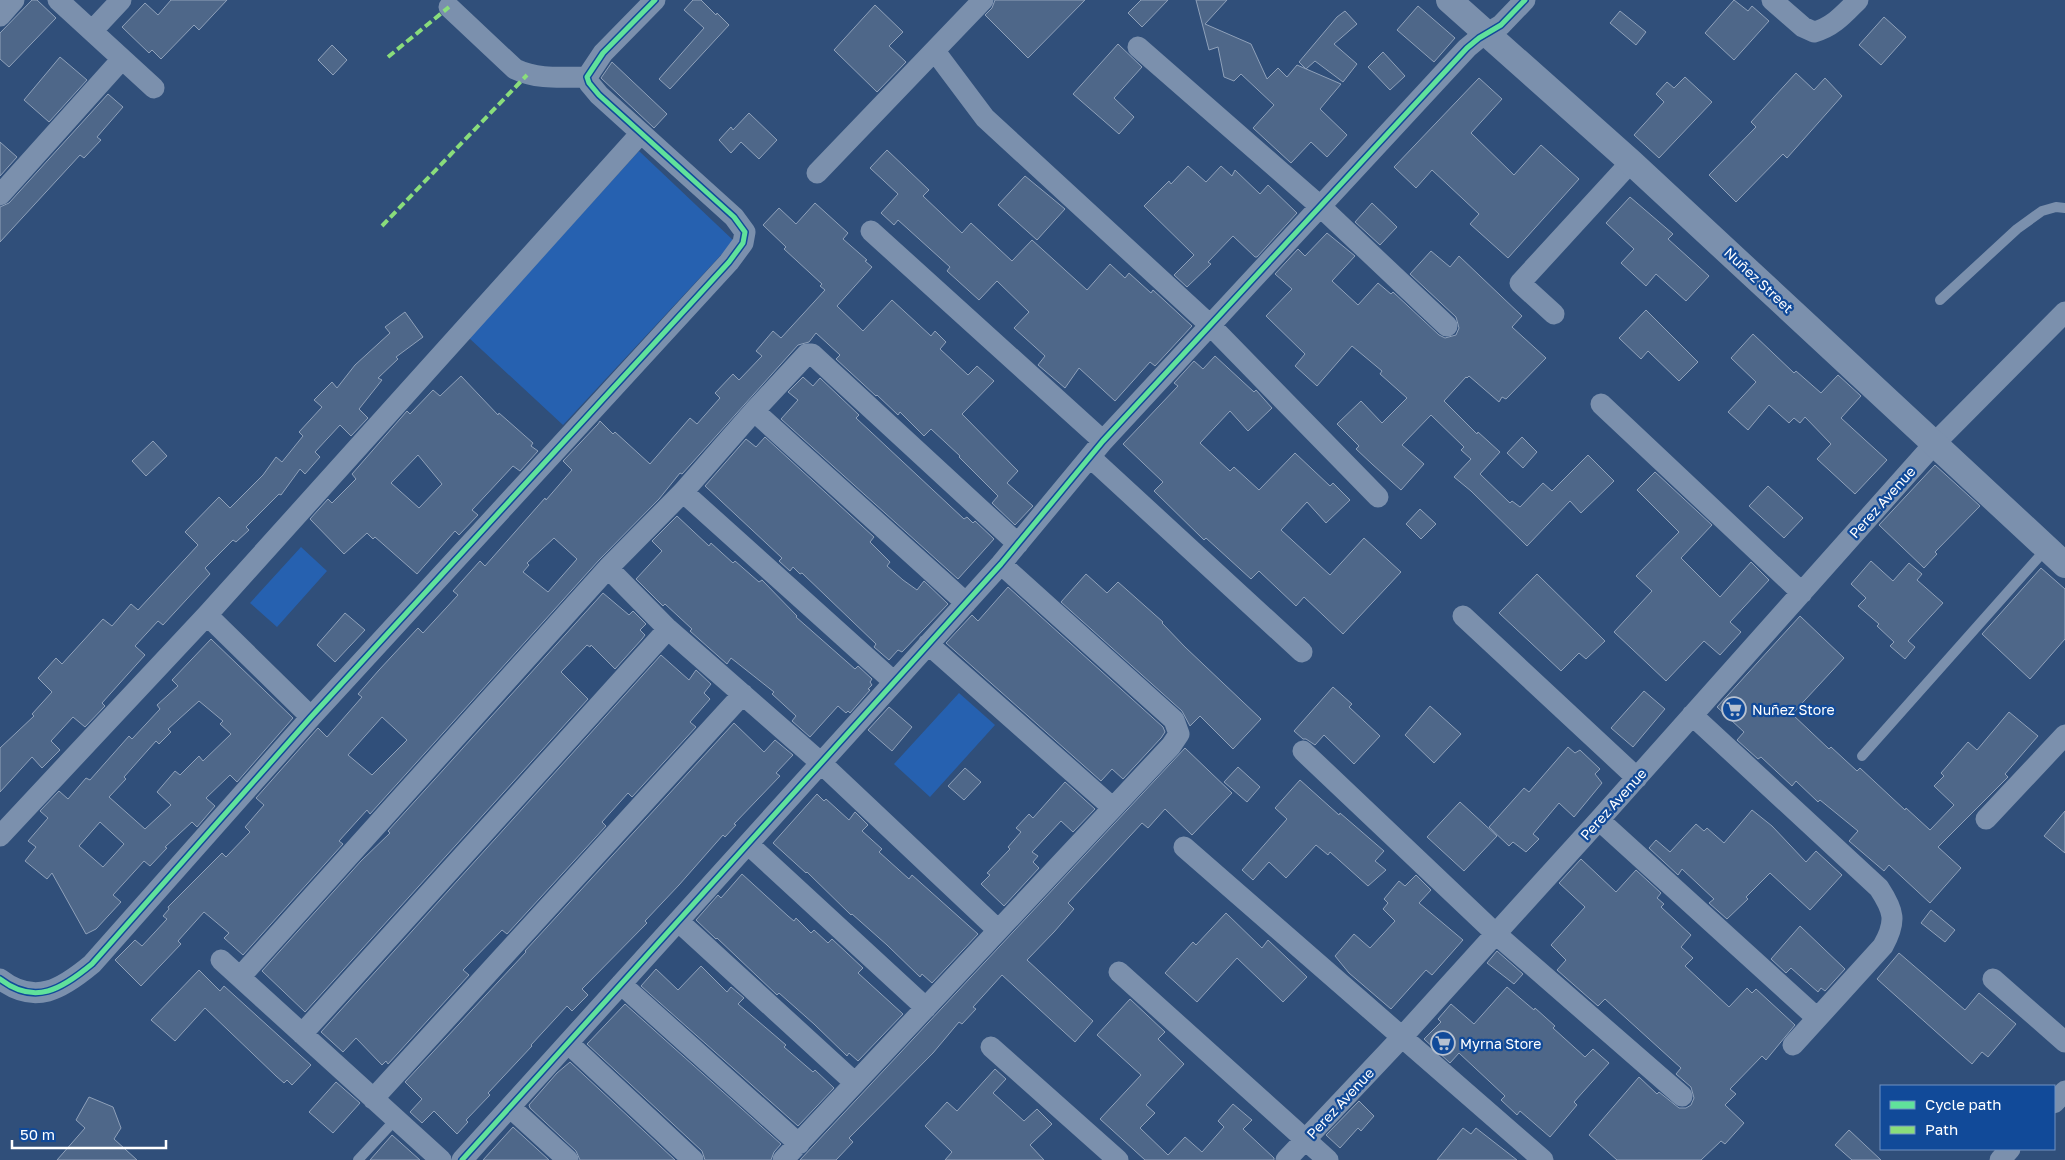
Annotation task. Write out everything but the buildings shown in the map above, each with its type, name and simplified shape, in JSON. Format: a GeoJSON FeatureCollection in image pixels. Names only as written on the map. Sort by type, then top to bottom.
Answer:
{"type":"FeatureCollection","features":[{"type":"Feature","properties":{"kind":"street"},"geometry":{"type":"LineString","coordinates":[[0,16],[14,0]]}},
{"type":"Feature","properties":{"kind":"street"},"geometry":{"type":"LineString","coordinates":[[58,0],[154,88]]}},
{"type":"Feature","properties":{"kind":"street"},"geometry":{"type":"LineString","coordinates":[[92,31],[121,0]]}},
{"type":"Feature","properties":{"kind":"street"},"geometry":{"type":"LineString","coordinates":[[587,77],[603,53],[654,0]]}},
{"type":"Feature","properties":{"kind":"street"},"geometry":{"type":"LineString","coordinates":[[817,173],[983,0]]}},
{"type":"Feature","properties":{"kind":"street","name":"Nuñez Street"},"geometry":{"type":"LineString","coordinates":[[1449,0],[1631,162],[2056,556]]}},
{"type":"Feature","properties":{"kind":"street"},"geometry":{"type":"LineString","coordinates":[[462,1160],[1001,564],[1097,449],[1467,48],[1501,25],[1525,0]]}},
{"type":"Feature","properties":{"kind":"street"},"geometry":{"type":"LineString","coordinates":[[1772,0],[1803,27],[1814,32],[1827,29],[1858,0]]}},
{"type":"Feature","properties":{"kind":"street"},"geometry":{"type":"LineString","coordinates":[[449,8],[515,69],[527,75],[540,77],[587,77]]}},
{"type":"Feature","properties":{"kind":"street"},"geometry":{"type":"LineString","coordinates":[[1138,47],[1321,207],[1448,326]]}},
{"type":"Feature","properties":{"kind":"street"},"geometry":{"type":"LineString","coordinates":[[940,58],[986,118],[1211,326],[1378,496]]}},
{"type":"Feature","properties":{"kind":"street"},"geometry":{"type":"LineString","coordinates":[[0,194],[122,59]]}},
{"type":"Feature","properties":{"kind":"street"},"geometry":{"type":"LineString","coordinates":[[0,979],[21,992],[37,994],[66,984],[92,964],[311,717],[729,262],[743,244],[745,232],[734,217],[599,95],[589,83],[587,77]]}},
{"type":"Feature","properties":{"kind":"street"},"geometry":{"type":"LineString","coordinates":[[0,836],[206,615],[641,134]]}},
{"type":"Feature","properties":{"kind":"street"},"geometry":{"type":"LineString","coordinates":[[1554,314],[1520,283],[1631,162]]}},
{"type":"Feature","properties":{"kind":"street"},"geometry":{"type":"LineString","coordinates":[[871,231],[1097,449],[1302,652]]}},
{"type":"Feature","properties":{"kind":"street","name":"Perez Avenue"},"geometry":{"type":"LineString","coordinates":[[1286,1160],[1496,934],[1934,444],[2065,312]]}},
{"type":"Feature","properties":{"kind":"street"},"geometry":{"type":"LineString","coordinates":[[240,977],[608,568],[683,492],[804,355],[812,354],[1018,544]]}},
{"type":"Feature","properties":{"kind":"street"},"geometry":{"type":"LineString","coordinates":[[1602,404],[1802,593]]}},
{"type":"Feature","properties":{"kind":"street"},"geometry":{"type":"LineString","coordinates":[[754,411],[966,602]]}},
{"type":"Feature","properties":{"kind":"street"},"geometry":{"type":"LineString","coordinates":[[683,492],[894,682]]}},
{"type":"Feature","properties":{"kind":"street"},"geometry":{"type":"LineString","coordinates":[[783,1160],[1171,746],[1179,734],[1174,720],[1001,564]]}},
{"type":"Feature","properties":{"kind":"street"},"geometry":{"type":"LineString","coordinates":[[608,568],[668,629],[820,763],[998,930]]}},
{"type":"Feature","properties":{"kind":"street"},"geometry":{"type":"LineString","coordinates":[[206,615],[311,717]]}},
{"type":"Feature","properties":{"kind":"street"},"geometry":{"type":"LineString","coordinates":[[1463,616],[1637,778]]}},
{"type":"Feature","properties":{"kind":"street"},"geometry":{"type":"LineString","coordinates":[[302,1034],[668,629]]}},
{"type":"Feature","properties":{"kind":"street"},"geometry":{"type":"LineString","coordinates":[[928,644],[1113,808]]}},
{"type":"Feature","properties":{"kind":"street"},"geometry":{"type":"LineString","coordinates":[[373,1099],[743,694]]}},
{"type":"Feature","properties":{"kind":"street"},"geometry":{"type":"LineString","coordinates":[[1692,715],[1879,888],[1888,901],[1893,916],[1892,930],[1883,946],[1793,1045]]}},
{"type":"Feature","properties":{"kind":"street"},"geometry":{"type":"LineString","coordinates":[[1986,819],[2065,735]]}},
{"type":"Feature","properties":{"kind":"street"},"geometry":{"type":"LineString","coordinates":[[1303,751],[1496,934],[1682,1096]]}},
{"type":"Feature","properties":{"kind":"street"},"geometry":{"type":"LineString","coordinates":[[1599,820],[1817,1018]]}},
{"type":"Feature","properties":{"kind":"street"},"geometry":{"type":"LineString","coordinates":[[748,844],[926,1008]]}},
{"type":"Feature","properties":{"kind":"street"},"geometry":{"type":"LineString","coordinates":[[1184,848],[1543,1160]]}},
{"type":"Feature","properties":{"kind":"street"},"geometry":{"type":"LineString","coordinates":[[678,921],[855,1083]]}},
{"type":"Feature","properties":{"kind":"street"},"geometry":{"type":"LineString","coordinates":[[221,960],[441,1160]]}},
{"type":"Feature","properties":{"kind":"street"},"geometry":{"type":"LineString","coordinates":[[1119,972],[1328,1160]]}},
{"type":"Feature","properties":{"kind":"street"},"geometry":{"type":"LineString","coordinates":[[1993,979],[2065,1042]]}},
{"type":"Feature","properties":{"kind":"street"},"geometry":{"type":"LineString","coordinates":[[621,984],[799,1144]]}},
{"type":"Feature","properties":{"kind":"street"},"geometry":{"type":"LineString","coordinates":[[568,1043],[693,1160]]}},
{"type":"Feature","properties":{"kind":"street"},"geometry":{"type":"LineString","coordinates":[[990,1047],[1118,1160]]}},
{"type":"Feature","properties":{"kind":"street"},"geometry":{"type":"LineString","coordinates":[[2055,1102],[2065,1091]]}},
{"type":"Feature","properties":{"kind":"street"},"geometry":{"type":"LineString","coordinates":[[510,1107],[568,1160]]}},
{"type":"Feature","properties":{"kind":"street"},"geometry":{"type":"LineString","coordinates":[[2000,1160],[2009,1150]]}},
{"type":"Feature","properties":{"kind":"lane"},"geometry":{"type":"LineString","coordinates":[[1940,300],[2017,229],[2042,211],[2056,207],[2065,208]]}},
{"type":"Feature","properties":{"kind":"lane"},"geometry":{"type":"LineString","coordinates":[[1862,756],[2056,556]]}},
{"type":"Feature","properties":{"kind":"lane"},"geometry":{"type":"LineString","coordinates":[[358,1160],[396,1119]]}},
{"type":"Feature","properties":{"kind":"shaded area"},"geometry":{"type":"Polygon","coordinates":[[[639,151],[734,241],[563,425],[469,338],[639,151]]]}},
{"type":"Feature","properties":{"kind":"shaded area"},"geometry":{"type":"Polygon","coordinates":[[[301,547],[327,571],[277,627],[250,603],[301,547]]]}},
{"type":"Feature","properties":{"kind":"shaded area"},"geometry":{"type":"Polygon","coordinates":[[[959,693],[995,725],[930,797],[894,764],[959,693]]]}},
{"type":"Feature","properties":{"kind":"marked path"},"geometry":{"type":"LineString","coordinates":[[388,57],[449,7]]}},
{"type":"Feature","properties":{"kind":"marked path"},"geometry":{"type":"LineString","coordinates":[[382,226],[527,75]]}},
{"type":"Feature","properties":{"kind":"cycle path"},"geometry":{"type":"LineString","coordinates":[[0,979],[25,992],[37,993],[59,987],[92,964],[311,717],[729,262],[743,243],[745,232],[734,217],[599,95],[589,83],[587,77],[603,53],[655,0]]}},
{"type":"Feature","properties":{"kind":"cycle path"},"geometry":{"type":"LineString","coordinates":[[462,1160],[1001,564],[1103,441],[1467,48],[1479,38],[1501,25],[1525,0]]}},
{"type":"Feature","properties":{"kind":"place","name":"Nuñez Store"},"geometry":{"type":"Point","coordinates":[1734,709]}},
{"type":"Feature","properties":{"kind":"place","name":"Myrna Store"},"geometry":{"type":"Point","coordinates":[1443,1043]}}]}
